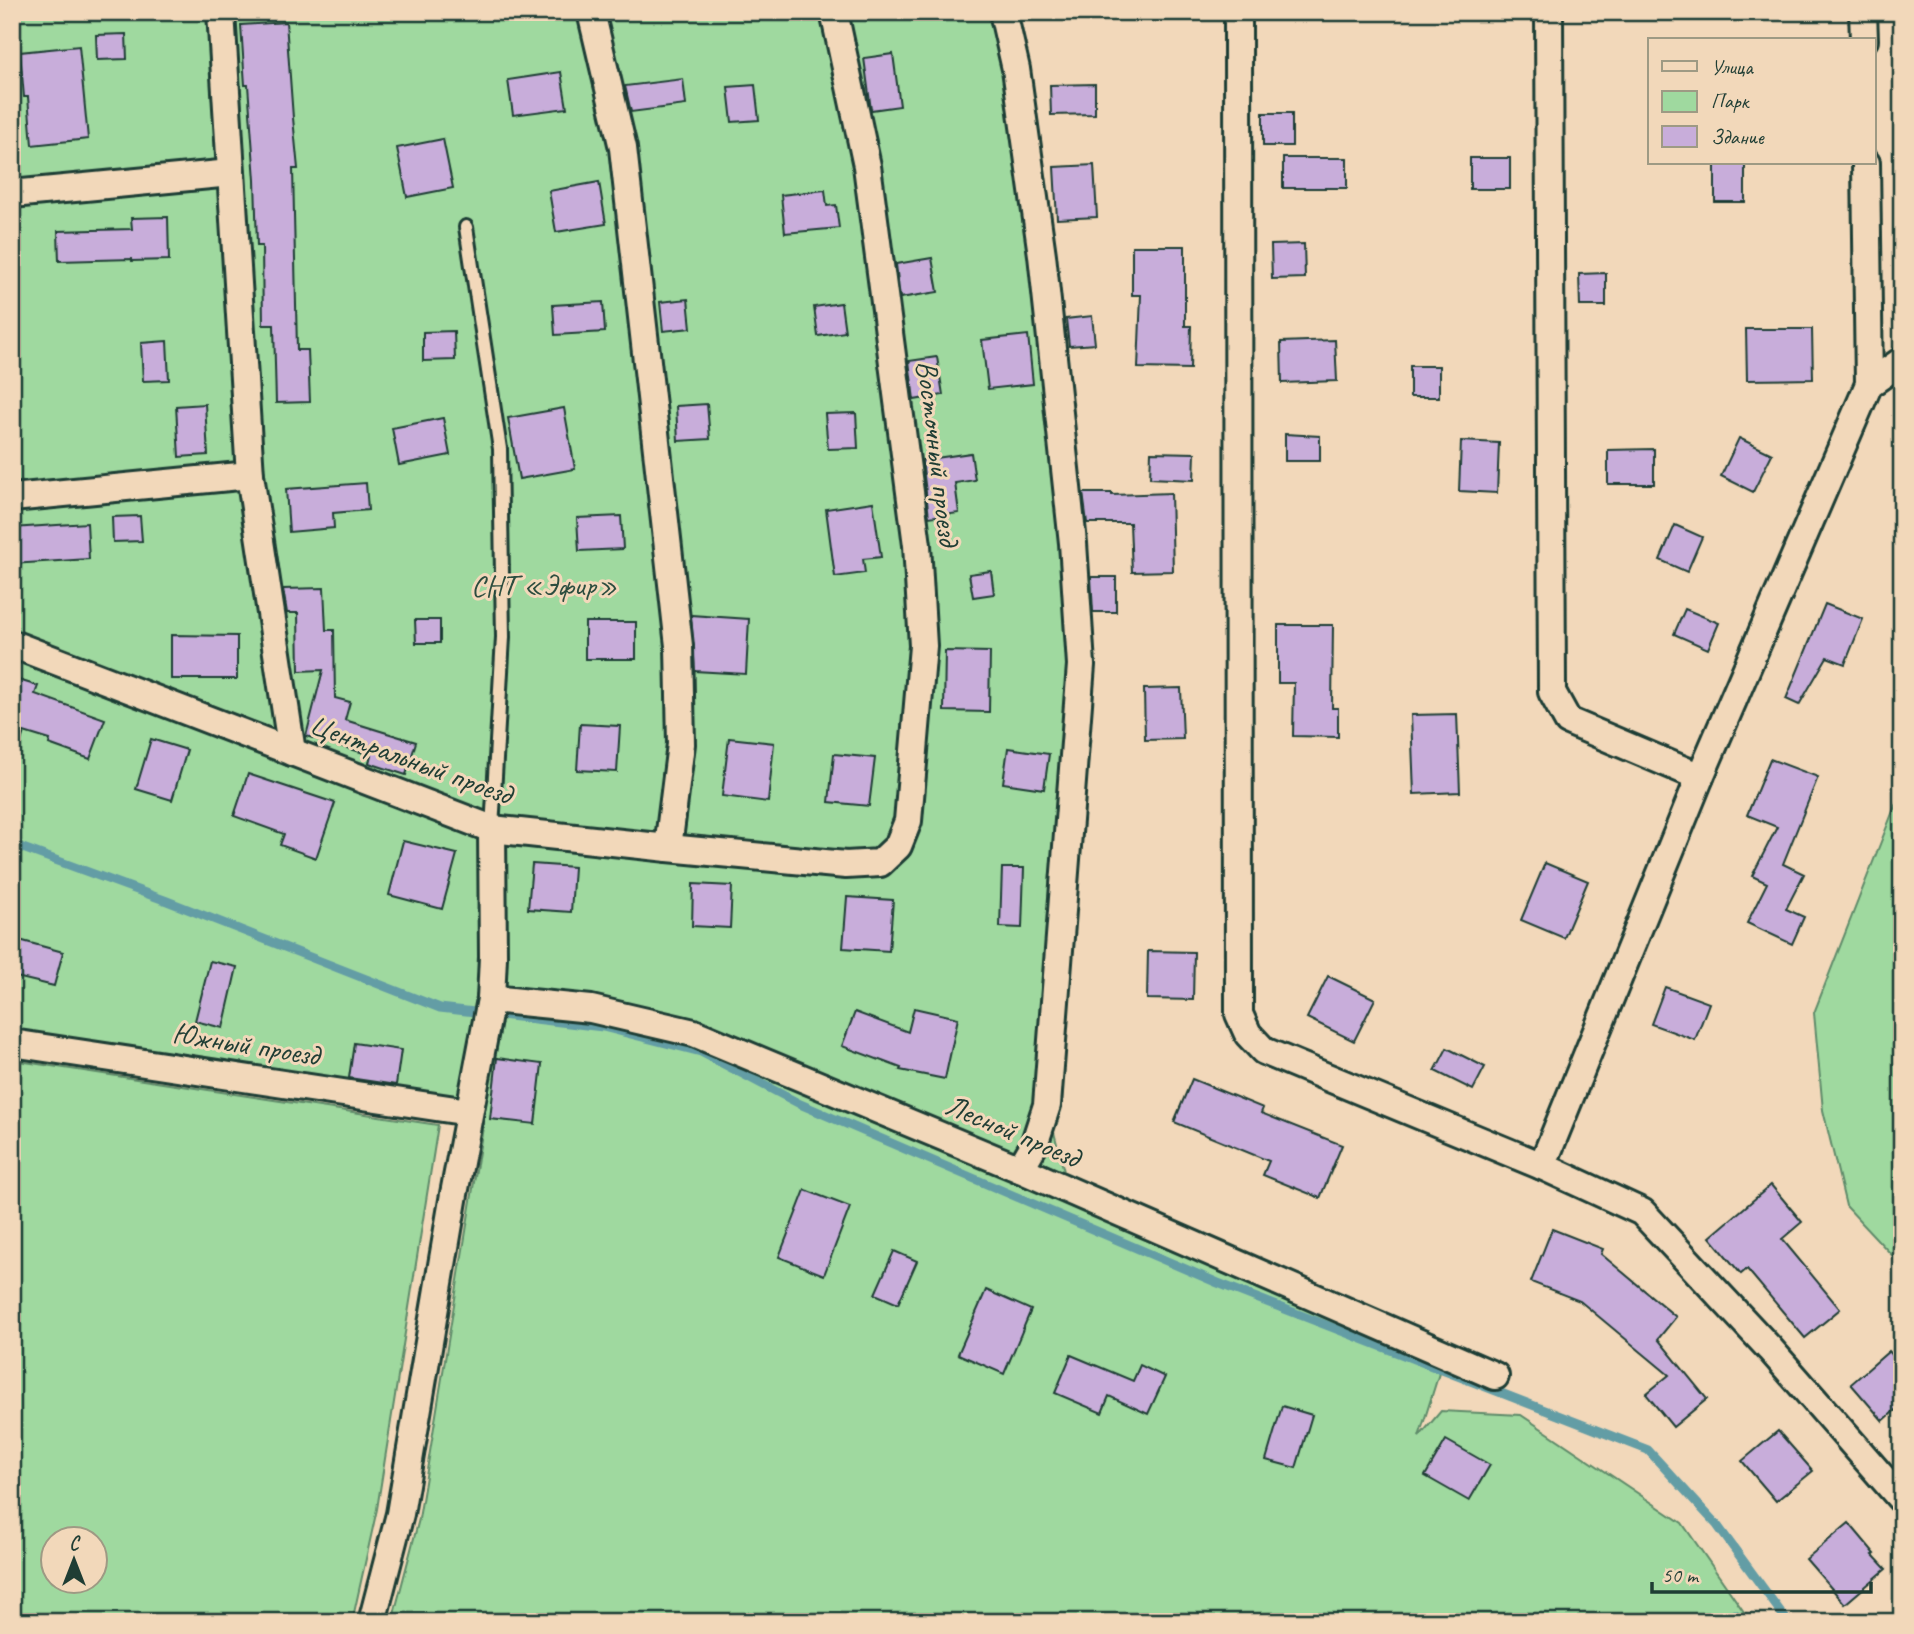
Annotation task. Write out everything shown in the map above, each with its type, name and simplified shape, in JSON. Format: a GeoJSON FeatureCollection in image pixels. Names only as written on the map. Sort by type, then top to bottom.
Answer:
{"type":"FeatureCollection","features":[{"type":"Feature","properties":{"kind":"street"},"geometry":{"type":"LineString","coordinates":[[221,12],[250,475],[292,752]]}},
{"type":"Feature","properties":{"kind":"street"},"geometry":{"type":"LineString","coordinates":[[591,12],[623,148],[679,646],[681,744],[668,848]]}},
{"type":"Feature","properties":{"kind":"street","name":"Восточный проезд"},"geometry":{"type":"LineString","coordinates":[[834,12],[869,179],[917,545],[923,646],[908,821],[898,845],[880,863],[846,865]]}},
{"type":"Feature","properties":{"kind":"street"},"geometry":{"type":"LineString","coordinates":[[1003,12],[1016,69],[1042,255],[1073,543],[1082,665],[1047,1105],[1034,1145],[1020,1169]]}},
{"type":"Feature","properties":{"kind":"street"},"geometry":{"type":"LineString","coordinates":[[1238,12],[1239,1014],[1248,1034],[1264,1051],[1542,1166],[1642,1212],[1770,1349],[1902,1500]]}},
{"type":"Feature","properties":{"kind":"street"},"geometry":{"type":"LineString","coordinates":[[1549,12],[1552,692],[1568,721],[1700,777]]}},
{"type":"Feature","properties":{"kind":"street"},"geometry":{"type":"LineString","coordinates":[[1863,12],[1864,38]]}},
{"type":"Feature","properties":{"kind":"street"},"geometry":{"type":"LineString","coordinates":[[1542,1166],[1700,777],[1869,384],[1866,164]]}},
{"type":"Feature","properties":{"kind":"street"},"geometry":{"type":"LineString","coordinates":[[12,194],[231,173]]}},
{"type":"Feature","properties":{"kind":"street"},"geometry":{"type":"LineString","coordinates":[[1869,384],[1902,361]]}},
{"type":"Feature","properties":{"kind":"street"},"geometry":{"type":"LineString","coordinates":[[12,499],[250,475]]}},
{"type":"Feature","properties":{"kind":"street","name":"Центральный проезд"},"geometry":{"type":"LineString","coordinates":[[12,644],[492,829],[846,865]]}},
{"type":"Feature","properties":{"kind":"street"},"geometry":{"type":"LineString","coordinates":[[372,1622],[400,1514],[491,999],[492,829]]}},
{"type":"Feature","properties":{"kind":"street","name":"Лесной проезд"},"geometry":{"type":"LineString","coordinates":[[491,999],[591,1009],[694,1032],[1020,1169],[1495,1376]]}},
{"type":"Feature","properties":{"kind":"street","name":"Южный проезд"},"geometry":{"type":"LineString","coordinates":[[12,1043],[469,1112]]}},
{"type":"Feature","properties":{"kind":"lane"},"geometry":{"type":"LineString","coordinates":[[466,227],[500,449],[503,636],[492,829]]}},
{"type":"Feature","properties":{"kind":"green space","name":"СНТ «Эфир»"},"geometry":{"type":"Polygon","coordinates":[[[12,12],[1002,12],[1081,665],[1047,1105],[1070,1195],[1445,1354],[1419,1437],[1441,1411],[1521,1415],[1682,1523],[1751,1622],[392,1622],[419,1519],[484,1121],[469,1112],[12,1043],[12,12]]]}},
{"type":"Feature","properties":{"kind":"green space"},"geometry":{"type":"Polygon","coordinates":[[[1902,788],[1902,1266],[1846,1206],[1823,1110],[1814,1013],[1902,788]]]}},
{"type":"Feature","properties":{"kind":"green space"},"geometry":{"type":"Polygon","coordinates":[[[12,1060],[438,1125],[377,1509],[352,1622],[12,1622],[12,1060]]]}},
{"type":"Feature","properties":{"kind":"building"},"geometry":{"type":"Polygon","coordinates":[[[286,22],[298,169],[293,169],[297,350],[308,350],[310,402],[276,403],[274,325],[263,325],[262,246],[257,246],[255,180],[241,25],[286,22]]]}},
{"type":"Feature","properties":{"kind":"building"},"geometry":{"type":"Polygon","coordinates":[[[126,34],[127,59],[97,60],[96,35],[126,34]]]}},
{"type":"Feature","properties":{"kind":"building"},"geometry":{"type":"Polygon","coordinates":[[[79,46],[88,139],[32,145],[28,97],[24,97],[20,52],[79,46]]]}},
{"type":"Feature","properties":{"kind":"building"},"geometry":{"type":"Polygon","coordinates":[[[893,54],[900,106],[871,110],[864,58],[893,54]]]}},
{"type":"Feature","properties":{"kind":"building"},"geometry":{"type":"Polygon","coordinates":[[[561,72],[567,108],[513,115],[508,80],[561,72]]]}},
{"type":"Feature","properties":{"kind":"building"},"geometry":{"type":"Polygon","coordinates":[[[683,79],[686,105],[631,112],[625,86],[683,79]]]}},
{"type":"Feature","properties":{"kind":"building"},"geometry":{"type":"Polygon","coordinates":[[[1095,84],[1095,114],[1051,115],[1050,85],[1095,84]]]}},
{"type":"Feature","properties":{"kind":"building"},"geometry":{"type":"Polygon","coordinates":[[[755,85],[759,120],[732,122],[728,87],[755,85]]]}},
{"type":"Feature","properties":{"kind":"building"},"geometry":{"type":"Polygon","coordinates":[[[1263,113],[1292,113],[1292,146],[1263,146],[1263,113]]]}},
{"type":"Feature","properties":{"kind":"building"},"geometry":{"type":"Polygon","coordinates":[[[443,139],[453,188],[407,197],[397,148],[443,139]]]}},
{"type":"Feature","properties":{"kind":"building"},"geometry":{"type":"Polygon","coordinates":[[[1283,158],[1347,158],[1347,188],[1283,188],[1283,158]]]}},
{"type":"Feature","properties":{"kind":"building"},"geometry":{"type":"Polygon","coordinates":[[[1470,158],[1510,158],[1510,189],[1470,189],[1470,158]]]}},
{"type":"Feature","properties":{"kind":"building"},"geometry":{"type":"Polygon","coordinates":[[[1715,164],[1745,164],[1745,202],[1715,202],[1715,164]]]}},
{"type":"Feature","properties":{"kind":"building"},"geometry":{"type":"Polygon","coordinates":[[[1094,165],[1097,217],[1057,219],[1054,167],[1094,165]]]}},
{"type":"Feature","properties":{"kind":"building"},"geometry":{"type":"Polygon","coordinates":[[[599,182],[606,224],[556,232],[549,191],[599,182]]]}},
{"type":"Feature","properties":{"kind":"building"},"geometry":{"type":"Polygon","coordinates":[[[825,190],[827,206],[836,205],[839,228],[785,233],[781,195],[825,190]]]}},
{"type":"Feature","properties":{"kind":"building"},"geometry":{"type":"Polygon","coordinates":[[[168,217],[169,260],[59,261],[58,231],[132,229],[131,218],[168,217]]]}},
{"type":"Feature","properties":{"kind":"building"},"geometry":{"type":"Polygon","coordinates":[[[1304,244],[1305,278],[1272,279],[1271,245],[1304,244]]]}},
{"type":"Feature","properties":{"kind":"building"},"geometry":{"type":"Polygon","coordinates":[[[1132,246],[1185,246],[1185,326],[1191,326],[1190,369],[1138,368],[1141,295],[1132,295],[1132,246]]]}},
{"type":"Feature","properties":{"kind":"building"},"geometry":{"type":"Polygon","coordinates":[[[932,258],[938,292],[900,298],[896,264],[932,258]]]}},
{"type":"Feature","properties":{"kind":"building"},"geometry":{"type":"Polygon","coordinates":[[[1606,273],[1606,306],[1580,306],[1579,274],[1606,273]]]}},
{"type":"Feature","properties":{"kind":"building"},"geometry":{"type":"Polygon","coordinates":[[[688,299],[691,328],[663,331],[660,302],[688,299]]]}},
{"type":"Feature","properties":{"kind":"building"},"geometry":{"type":"Polygon","coordinates":[[[603,302],[605,332],[555,335],[553,305],[603,302]]]}},
{"type":"Feature","properties":{"kind":"building"},"geometry":{"type":"Polygon","coordinates":[[[841,303],[845,332],[818,336],[814,307],[841,303]]]}},
{"type":"Feature","properties":{"kind":"building"},"geometry":{"type":"Polygon","coordinates":[[[1092,316],[1095,344],[1069,346],[1066,319],[1092,316]]]}},
{"type":"Feature","properties":{"kind":"building"},"geometry":{"type":"Polygon","coordinates":[[[1746,329],[1812,329],[1813,379],[1747,380],[1746,329]]]}},
{"type":"Feature","properties":{"kind":"building"},"geometry":{"type":"Polygon","coordinates":[[[454,331],[455,360],[423,361],[423,332],[454,331]]]}},
{"type":"Feature","properties":{"kind":"building"},"geometry":{"type":"Polygon","coordinates":[[[1028,335],[1033,384],[988,389],[982,340],[1028,335]]]}},
{"type":"Feature","properties":{"kind":"building"},"geometry":{"type":"Polygon","coordinates":[[[1335,340],[1337,381],[1282,383],[1281,342],[1335,340]]]}},
{"type":"Feature","properties":{"kind":"building"},"geometry":{"type":"Polygon","coordinates":[[[167,341],[169,380],[143,381],[141,343],[167,341]]]}},
{"type":"Feature","properties":{"kind":"building"},"geometry":{"type":"Polygon","coordinates":[[[937,357],[943,395],[914,400],[909,361],[937,357]]]}},
{"type":"Feature","properties":{"kind":"building"},"geometry":{"type":"Polygon","coordinates":[[[1410,366],[1439,366],[1439,397],[1410,397],[1410,366]]]}},
{"type":"Feature","properties":{"kind":"building"},"geometry":{"type":"Polygon","coordinates":[[[205,404],[208,455],[179,457],[176,406],[205,404]]]}},
{"type":"Feature","properties":{"kind":"building"},"geometry":{"type":"Polygon","coordinates":[[[707,404],[710,439],[678,441],[676,406],[707,404]]]}},
{"type":"Feature","properties":{"kind":"building"},"geometry":{"type":"Polygon","coordinates":[[[564,408],[575,469],[519,479],[508,418],[564,408]]]}},
{"type":"Feature","properties":{"kind":"building"},"geometry":{"type":"Polygon","coordinates":[[[856,413],[858,448],[828,449],[825,414],[856,413]]]}},
{"type":"Feature","properties":{"kind":"building"},"geometry":{"type":"Polygon","coordinates":[[[443,418],[450,455],[399,465],[392,428],[443,418]]]}},
{"type":"Feature","properties":{"kind":"building"},"geometry":{"type":"Polygon","coordinates":[[[1285,434],[1320,436],[1320,461],[1285,461],[1285,434]]]}},
{"type":"Feature","properties":{"kind":"building"},"geometry":{"type":"Polygon","coordinates":[[[1739,438],[1772,454],[1753,492],[1721,476],[1739,438]]]}},
{"type":"Feature","properties":{"kind":"building"},"geometry":{"type":"Polygon","coordinates":[[[1461,441],[1499,443],[1497,493],[1459,491],[1461,441]]]}},
{"type":"Feature","properties":{"kind":"building"},"geometry":{"type":"Polygon","coordinates":[[[1654,449],[1654,484],[1608,484],[1608,450],[1654,449]]]}},
{"type":"Feature","properties":{"kind":"building"},"geometry":{"type":"Polygon","coordinates":[[[1151,452],[1195,453],[1194,480],[1150,478],[1151,452]]]}},
{"type":"Feature","properties":{"kind":"building"},"geometry":{"type":"Polygon","coordinates":[[[971,453],[975,480],[955,483],[959,513],[929,517],[922,460],[971,453]]]}},
{"type":"Feature","properties":{"kind":"building"},"geometry":{"type":"Polygon","coordinates":[[[366,483],[368,510],[333,513],[334,528],[289,532],[286,489],[366,483]]]}},
{"type":"Feature","properties":{"kind":"building"},"geometry":{"type":"Polygon","coordinates":[[[1083,493],[1171,493],[1173,571],[1132,572],[1130,523],[1087,523],[1083,493]]]}},
{"type":"Feature","properties":{"kind":"building"},"geometry":{"type":"Polygon","coordinates":[[[873,502],[881,557],[863,559],[865,573],[835,577],[826,509],[873,502]]]}},
{"type":"Feature","properties":{"kind":"building"},"geometry":{"type":"Polygon","coordinates":[[[140,516],[142,541],[113,542],[112,517],[140,516]]]}},
{"type":"Feature","properties":{"kind":"building"},"geometry":{"type":"Polygon","coordinates":[[[621,516],[623,549],[579,551],[577,518],[621,516]]]}},
{"type":"Feature","properties":{"kind":"building"},"geometry":{"type":"Polygon","coordinates":[[[87,523],[89,559],[12,564],[12,528],[87,523]]]}},
{"type":"Feature","properties":{"kind":"building"},"geometry":{"type":"Polygon","coordinates":[[[1675,525],[1702,537],[1687,572],[1660,560],[1675,525]]]}},
{"type":"Feature","properties":{"kind":"building"},"geometry":{"type":"Polygon","coordinates":[[[991,571],[994,594],[973,597],[969,574],[991,571]]]}},
{"type":"Feature","properties":{"kind":"building"},"geometry":{"type":"Polygon","coordinates":[[[1091,577],[1116,577],[1116,612],[1093,612],[1091,577]]]}},
{"type":"Feature","properties":{"kind":"building"},"geometry":{"type":"Polygon","coordinates":[[[324,588],[326,630],[334,630],[335,698],[350,702],[345,720],[416,742],[406,775],[369,763],[371,755],[306,736],[323,670],[299,671],[298,613],[287,613],[283,589],[324,588]]]}},
{"type":"Feature","properties":{"kind":"building"},"geometry":{"type":"Polygon","coordinates":[[[1825,604],[1863,619],[1845,664],[1827,657],[1799,705],[1786,699],[1825,604]]]}},
{"type":"Feature","properties":{"kind":"building"},"geometry":{"type":"Polygon","coordinates":[[[1685,609],[1719,623],[1708,649],[1674,634],[1685,609]]]}},
{"type":"Feature","properties":{"kind":"building"},"geometry":{"type":"Polygon","coordinates":[[[691,615],[749,619],[746,674],[695,671],[691,615]]]}},
{"type":"Feature","properties":{"kind":"building"},"geometry":{"type":"Polygon","coordinates":[[[415,620],[440,620],[440,643],[416,643],[415,620]]]}},
{"type":"Feature","properties":{"kind":"building"},"geometry":{"type":"Polygon","coordinates":[[[585,622],[636,622],[636,659],[585,659],[585,622]]]}},
{"type":"Feature","properties":{"kind":"building"},"geometry":{"type":"Polygon","coordinates":[[[1278,625],[1333,625],[1332,708],[1338,708],[1338,737],[1293,736],[1294,683],[1278,683],[1278,625]]]}},
{"type":"Feature","properties":{"kind":"building"},"geometry":{"type":"Polygon","coordinates":[[[171,635],[237,636],[237,679],[171,679],[171,635]]]}},
{"type":"Feature","properties":{"kind":"building"},"geometry":{"type":"Polygon","coordinates":[[[945,651],[990,652],[989,712],[944,711],[945,651]]]}},
{"type":"Feature","properties":{"kind":"building"},"geometry":{"type":"Polygon","coordinates":[[[12,678],[38,686],[35,694],[105,719],[90,759],[49,744],[50,740],[24,732],[18,750],[12,749],[12,678]]]}},
{"type":"Feature","properties":{"kind":"building"},"geometry":{"type":"Polygon","coordinates":[[[1181,688],[1183,739],[1145,740],[1144,689],[1181,688]]]}},
{"type":"Feature","properties":{"kind":"building"},"geometry":{"type":"Polygon","coordinates":[[[1457,714],[1460,792],[1414,794],[1411,715],[1457,714]]]}},
{"type":"Feature","properties":{"kind":"building"},"geometry":{"type":"Polygon","coordinates":[[[580,724],[620,726],[617,772],[577,770],[580,724]]]}},
{"type":"Feature","properties":{"kind":"building"},"geometry":{"type":"Polygon","coordinates":[[[729,738],[774,743],[768,802],[722,796],[729,738]]]}},
{"type":"Feature","properties":{"kind":"building"},"geometry":{"type":"Polygon","coordinates":[[[151,739],[187,750],[172,800],[136,789],[151,739]]]}},
{"type":"Feature","properties":{"kind":"building"},"geometry":{"type":"Polygon","coordinates":[[[1008,748],[1049,754],[1044,789],[1003,783],[1008,748]]]}},
{"type":"Feature","properties":{"kind":"building"},"geometry":{"type":"Polygon","coordinates":[[[834,754],[875,758],[869,806],[829,802],[834,754]]]}},
{"type":"Feature","properties":{"kind":"building"},"geometry":{"type":"Polygon","coordinates":[[[1770,759],[1818,777],[1783,864],[1804,874],[1786,909],[1804,917],[1792,944],[1747,923],[1767,883],[1752,876],[1777,827],[1747,815],[1770,759]]]}},
{"type":"Feature","properties":{"kind":"building"},"geometry":{"type":"Polygon","coordinates":[[[248,774],[335,803],[316,858],[280,845],[284,834],[234,816],[248,774]]]}},
{"type":"Feature","properties":{"kind":"building"},"geometry":{"type":"Polygon","coordinates":[[[403,841],[457,854],[442,909],[389,895],[403,841]]]}},
{"type":"Feature","properties":{"kind":"building"},"geometry":{"type":"Polygon","coordinates":[[[1545,863],[1588,881],[1564,938],[1521,920],[1545,863]]]}},
{"type":"Feature","properties":{"kind":"building"},"geometry":{"type":"Polygon","coordinates":[[[532,864],[574,867],[571,912],[528,909],[532,864]]]}},
{"type":"Feature","properties":{"kind":"building"},"geometry":{"type":"Polygon","coordinates":[[[1002,868],[1024,868],[1022,928],[1000,927],[1002,868]]]}},
{"type":"Feature","properties":{"kind":"building"},"geometry":{"type":"Polygon","coordinates":[[[693,884],[732,886],[730,928],[692,926],[693,884]]]}},
{"type":"Feature","properties":{"kind":"building"},"geometry":{"type":"Polygon","coordinates":[[[847,897],[893,900],[889,951],[843,948],[847,897]]]}},
{"type":"Feature","properties":{"kind":"building"},"geometry":{"type":"Polygon","coordinates":[[[12,938],[63,952],[54,986],[12,976],[12,938]]]}},
{"type":"Feature","properties":{"kind":"building"},"geometry":{"type":"Polygon","coordinates":[[[1148,951],[1194,952],[1193,1000],[1147,999],[1148,951]]]}},
{"type":"Feature","properties":{"kind":"building"},"geometry":{"type":"Polygon","coordinates":[[[210,961],[237,967],[223,1028],[195,1021],[210,961]]]}},
{"type":"Feature","properties":{"kind":"building"},"geometry":{"type":"Polygon","coordinates":[[[1328,976],[1375,999],[1354,1041],[1307,1018],[1328,976]]]}},
{"type":"Feature","properties":{"kind":"building"},"geometry":{"type":"Polygon","coordinates":[[[1665,987],[1709,1003],[1695,1040],[1651,1024],[1665,987]]]}},
{"type":"Feature","properties":{"kind":"building"},"geometry":{"type":"Polygon","coordinates":[[[914,1008],[958,1018],[945,1079],[900,1070],[901,1068],[842,1046],[855,1012],[908,1032],[914,1008]]]}},
{"type":"Feature","properties":{"kind":"building"},"geometry":{"type":"Polygon","coordinates":[[[354,1043],[401,1050],[396,1085],[349,1078],[354,1043]]]}},
{"type":"Feature","properties":{"kind":"building"},"geometry":{"type":"Polygon","coordinates":[[[1447,1048],[1485,1067],[1473,1090],[1435,1071],[1447,1048]]]}},
{"type":"Feature","properties":{"kind":"building"},"geometry":{"type":"Polygon","coordinates":[[[497,1058],[542,1064],[535,1124],[490,1119],[497,1058]]]}},
{"type":"Feature","properties":{"kind":"building"},"geometry":{"type":"Polygon","coordinates":[[[1192,1079],[1263,1108],[1261,1113],[1342,1145],[1320,1198],[1263,1175],[1269,1161],[1174,1122],[1192,1079]]]}},
{"type":"Feature","properties":{"kind":"building"},"geometry":{"type":"Polygon","coordinates":[[[1771,1185],[1802,1222],[1782,1239],[1840,1309],[1805,1338],[1747,1269],[1741,1274],[1710,1237],[1771,1185]]]}},
{"type":"Feature","properties":{"kind":"building"},"geometry":{"type":"Polygon","coordinates":[[[805,1190],[850,1207],[824,1275],[779,1257],[805,1190]]]}},
{"type":"Feature","properties":{"kind":"building"},"geometry":{"type":"Polygon","coordinates":[[[1552,1229],[1603,1249],[1601,1254],[1676,1317],[1658,1339],[1707,1399],[1673,1427],[1646,1394],[1669,1375],[1580,1301],[1531,1282],[1552,1229]]]}},
{"type":"Feature","properties":{"kind":"building"},"geometry":{"type":"Polygon","coordinates":[[[894,1251],[917,1261],[898,1304],[875,1294],[894,1251]]]}},
{"type":"Feature","properties":{"kind":"building"},"geometry":{"type":"Polygon","coordinates":[[[986,1290],[1031,1310],[1004,1374],[958,1354],[986,1290]]]}},
{"type":"Feature","properties":{"kind":"building"},"geometry":{"type":"Polygon","coordinates":[[[1889,1351],[1902,1366],[1902,1404],[1883,1421],[1851,1384],[1889,1351]]]}},
{"type":"Feature","properties":{"kind":"building"},"geometry":{"type":"Polygon","coordinates":[[[1071,1355],[1133,1381],[1140,1365],[1165,1377],[1148,1414],[1109,1396],[1102,1413],[1055,1393],[1071,1355]]]}},
{"type":"Feature","properties":{"kind":"building"},"geometry":{"type":"Polygon","coordinates":[[[1282,1406],[1312,1415],[1296,1468],[1266,1460],[1282,1406]]]}},
{"type":"Feature","properties":{"kind":"building"},"geometry":{"type":"Polygon","coordinates":[[[1778,1431],[1813,1471],[1776,1501],[1742,1461],[1778,1431]]]}},
{"type":"Feature","properties":{"kind":"building"},"geometry":{"type":"Polygon","coordinates":[[[1446,1440],[1490,1465],[1469,1501],[1425,1476],[1446,1440]]]}},
{"type":"Feature","properties":{"kind":"building"},"geometry":{"type":"Polygon","coordinates":[[[1849,1523],[1886,1569],[1845,1604],[1806,1559],[1849,1523]]]}},
{"type":"Feature","properties":{"kind":"waterway"},"geometry":{"type":"LineString","coordinates":[[12,844],[167,901],[440,1008],[603,1027],[701,1052],[800,1104],[1218,1283],[1648,1450],[1717,1525],[1788,1622]]}},
{"type":"Feature","properties":{"kind":"waterway"},"geometry":{"type":"LineString","coordinates":[[1732,1622],[1735,1614]]}}]}
